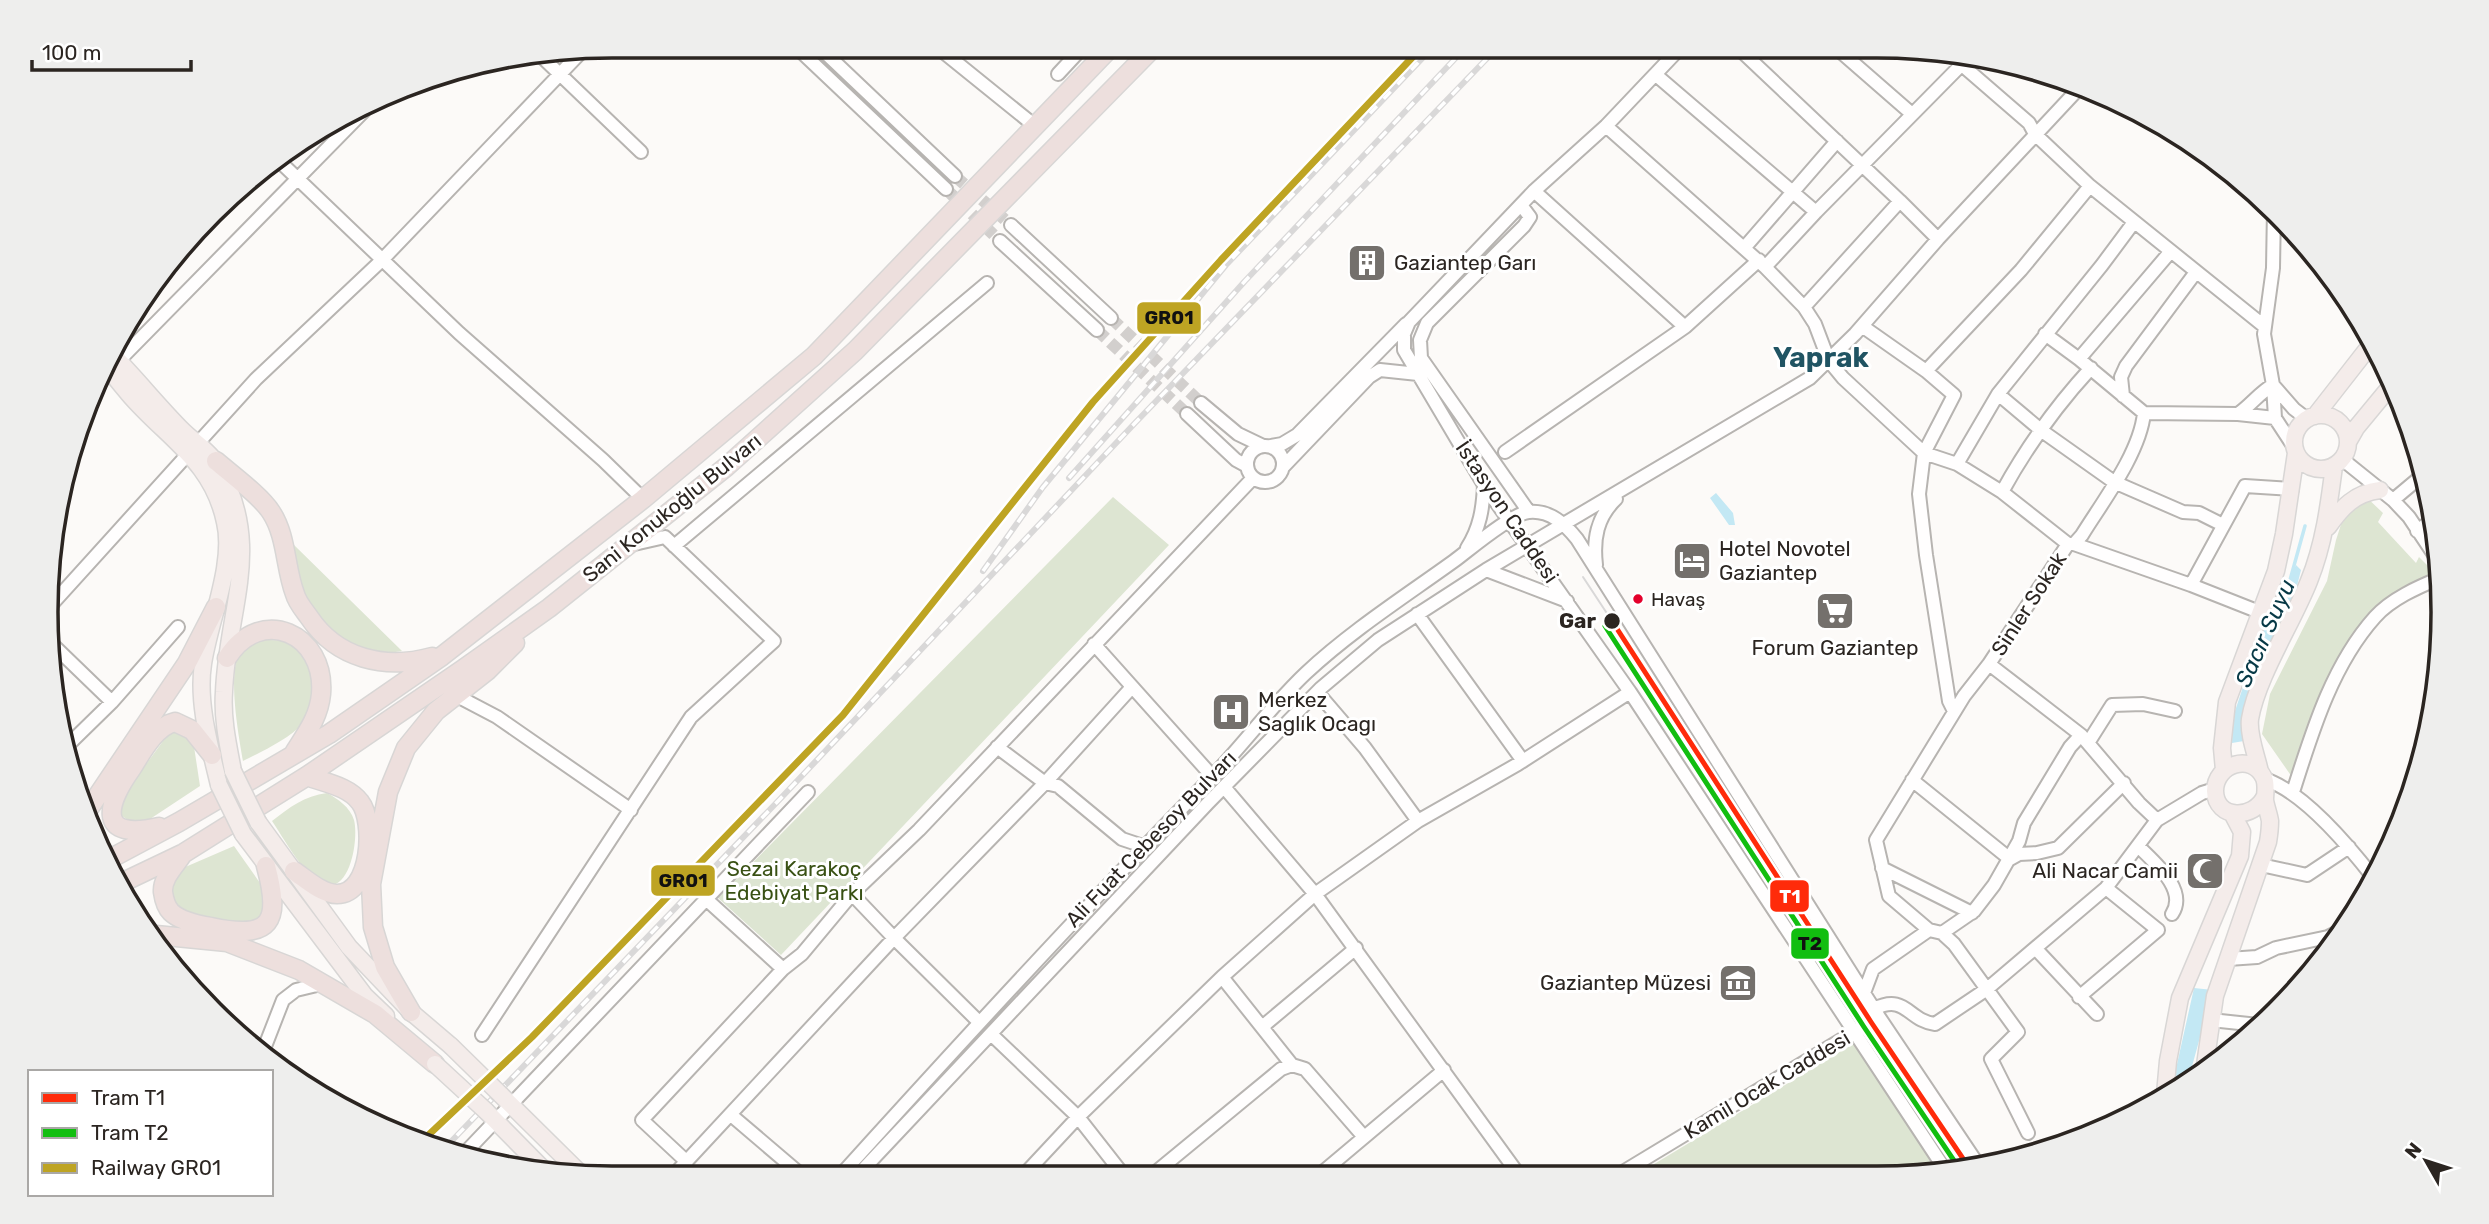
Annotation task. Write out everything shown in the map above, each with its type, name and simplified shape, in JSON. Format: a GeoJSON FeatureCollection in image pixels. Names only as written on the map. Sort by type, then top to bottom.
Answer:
{"type":"FeatureCollection","features":[{"type":"Feature","properties":{"kind":"highway","name":"Sani Konukoğlu Bulvarı"},"geometry":{"type":"LineString","coordinates":[[115,856],[329,734],[445,654],[643,499],[814,356],[1100,58]]}},
{"type":"Feature","properties":{"kind":"highway","name":"Sani Konukoğlu Bulvarı"},"geometry":{"type":"LineString","coordinates":[[127,880],[184,853],[307,776],[549,608],[630,545],[726,467],[855,351],[1143,58]]}},
{"type":"Feature","properties":{"kind":"highway"},"geometry":{"type":"LineString","coordinates":[[216,461],[271,510],[280,530],[295,597],[328,640],[350,654],[407,664],[445,654]]}},
{"type":"Feature","properties":{"kind":"highway"},"geometry":{"type":"LineString","coordinates":[[92,804],[187,663],[216,607]]}},
{"type":"Feature","properties":{"kind":"highway"},"geometry":{"type":"LineString","coordinates":[[411,1012],[385,967],[373,927],[371,884],[388,792],[406,748],[436,711],[487,671],[549,608]]}},
{"type":"Feature","properties":{"kind":"highway"},"geometry":{"type":"LineString","coordinates":[[227,658],[236,644],[248,636],[270,629],[295,636],[315,659],[321,678],[318,708],[311,726],[292,756]]}},
{"type":"Feature","properties":{"kind":"highway"},"geometry":{"type":"LineString","coordinates":[[179,822],[132,831],[121,828],[114,821],[110,807],[118,787],[148,744],[169,723],[175,722],[192,730],[212,755]]}},
{"type":"Feature","properties":{"kind":"highway"},"geometry":{"type":"LineString","coordinates":[[294,871],[320,889],[338,894],[357,886],[366,866],[368,820],[360,802],[345,789],[307,776]]}},
{"type":"Feature","properties":{"kind":"highway"},"geometry":{"type":"LineString","coordinates":[[184,853],[166,878],[162,890],[171,913],[183,919],[232,932],[257,931],[272,915],[273,893],[266,866]]}},
{"type":"Feature","properties":{"kind":"highway"},"geometry":{"type":"LineString","coordinates":[[162,936],[227,942],[299,970],[375,1014],[435,1064]]}},
{"type":"Feature","properties":{"kind":"main road"},"geometry":{"type":"LineString","coordinates":[[2224,770],[2222,748],[2227,702],[2276,571],[2292,489],[2296,431],[2311,417],[2365,351]]}},
{"type":"Feature","properties":{"kind":"main road"},"geometry":{"type":"LineString","coordinates":[[116,366],[193,449],[209,478],[226,524],[228,548],[202,665],[202,693],[219,785],[243,834],[365,996],[535,1161]]}},
{"type":"Feature","properties":{"kind":"main road"},"geometry":{"type":"LineString","coordinates":[[2206,1058],[2214,996],[2269,842],[2270,820],[2250,722],[2258,691],[2309,581],[2325,532],[2338,462],[2356,428],[2385,392]]}},
{"type":"Feature","properties":{"kind":"main road"},"geometry":{"type":"LineString","coordinates":[[2311,417],[2323,415],[2338,421],[2343,426],[2348,442]]}},
{"type":"Feature","properties":{"kind":"main road"},"geometry":{"type":"LineString","coordinates":[[193,449],[216,461],[237,515],[243,558],[223,694],[225,727],[233,771],[258,822],[349,947],[411,1012],[451,1046],[571,1165]]}},
{"type":"Feature","properties":{"kind":"main road"},"geometry":{"type":"LineString","coordinates":[[2295,450],[2301,461],[2317,469],[2338,462]]}},
{"type":"Feature","properties":{"kind":"main road"},"geometry":{"type":"LineString","coordinates":[[2325,532],[2341,507],[2365,492],[2387,495]]}},
{"type":"Feature","properties":{"kind":"main road"},"geometry":{"type":"LineString","coordinates":[[2166,1085],[2180,998],[2239,856],[2242,832],[2232,813],[2219,802],[2215,789],[2218,778],[2224,770],[2237,764],[2245,764],[2262,775]]}},
{"type":"Feature","properties":{"kind":"main road"},"geometry":{"type":"LineString","coordinates":[[2232,813],[2248,813],[2262,803],[2265,796]]}},
{"type":"Feature","properties":{"kind":"street"},"geometry":{"type":"LineString","coordinates":[[808,58],[946,189]]}},
{"type":"Feature","properties":{"kind":"street"},"geometry":{"type":"LineString","coordinates":[[831,58],[955,176]]}},
{"type":"Feature","properties":{"kind":"street"},"geometry":{"type":"LineString","coordinates":[[951,58],[1035,126]]}},
{"type":"Feature","properties":{"kind":"street"},"geometry":{"type":"LineString","coordinates":[[1058,74],[1073,58]]}},
{"type":"Feature","properties":{"kind":"street"},"geometry":{"type":"LineString","coordinates":[[1247,466],[1250,454],[1297,435],[1534,191],[1606,125],[1671,58]]}},
{"type":"Feature","properties":{"kind":"street"},"geometry":{"type":"LineString","coordinates":[[1749,58],[1938,239]]}},
{"type":"Feature","properties":{"kind":"street"},"geometry":{"type":"LineString","coordinates":[[1848,58],[1912,114]]}},
{"type":"Feature","properties":{"kind":"street"},"geometry":{"type":"LineString","coordinates":[[58,597],[256,379],[382,260],[575,59]]}},
{"type":"Feature","properties":{"kind":"street"},"geometry":{"type":"LineString","coordinates":[[546,61],[641,152]]}},
{"type":"Feature","properties":{"kind":"street"},"geometry":{"type":"LineString","coordinates":[[1959,64],[2029,123],[2035,134],[2090,186],[2264,326]]}},
{"type":"Feature","properties":{"kind":"street"},"geometry":{"type":"LineString","coordinates":[[1505,452],[1685,327],[1762,264],[1961,66]]}},
{"type":"Feature","properties":{"kind":"street"},"geometry":{"type":"LineString","coordinates":[[1656,75],[1815,212]]}},
{"type":"Feature","properties":{"kind":"street"},"geometry":{"type":"LineString","coordinates":[[866,1166],[1223,787],[1317,692],[1378,640],[1486,570],[1810,378],[1862,326],[1938,239],[2073,94]]}},
{"type":"Feature","properties":{"kind":"street"},"geometry":{"type":"LineString","coordinates":[[126,346],[352,123]]}},
{"type":"Feature","properties":{"kind":"street"},"geometry":{"type":"LineString","coordinates":[[1606,125],[1745,247],[1804,307],[1815,324],[1829,361],[1843,378],[1924,453],[1957,464],[2002,492],[2071,544],[2191,585],[2262,613]]}},
{"type":"Feature","properties":{"kind":"street"},"geometry":{"type":"LineString","coordinates":[[1745,247],[1838,141]]}},
{"type":"Feature","properties":{"kind":"street"},"geometry":{"type":"LineString","coordinates":[[284,166],[459,333],[603,460],[643,499]]}},
{"type":"Feature","properties":{"kind":"street"},"geometry":{"type":"LineString","coordinates":[[1926,372],[2021,270],[2090,186]]}},
{"type":"Feature","properties":{"kind":"street"},"geometry":{"type":"LineString","coordinates":[[1534,191],[1685,327]]}},
{"type":"Feature","properties":{"kind":"street"},"geometry":{"type":"LineString","coordinates":[[1804,307],[1900,201]]}},
{"type":"Feature","properties":{"kind":"street"},"geometry":{"type":"LineString","coordinates":[[1521,205],[1530,217],[1524,226],[1427,323],[1420,340],[1421,358],[1529,512]]}},
{"type":"Feature","properties":{"kind":"street"},"geometry":{"type":"LineString","coordinates":[[1957,464],[1998,394],[2134,222]]}},
{"type":"Feature","properties":{"kind":"street"},"geometry":{"type":"LineString","coordinates":[[1011,225],[1111,318]]}},
{"type":"Feature","properties":{"kind":"street"},"geometry":{"type":"LineString","coordinates":[[2274,225],[2273,268],[2264,326],[2275,418],[2295,450]]}},
{"type":"Feature","properties":{"kind":"street"},"geometry":{"type":"LineString","coordinates":[[1000,241],[1097,330]]}},
{"type":"Feature","properties":{"kind":"street"},"geometry":{"type":"LineString","coordinates":[[2080,359],[2171,251]]}},
{"type":"Feature","properties":{"kind":"street"},"geometry":{"type":"LineString","coordinates":[[2123,396],[2121,377],[2126,366],[2196,272]]}},
{"type":"Feature","properties":{"kind":"street"},"geometry":{"type":"LineString","coordinates":[[674,546],[987,283]]}},
{"type":"Feature","properties":{"kind":"street","name":"İstasyon Caddesi"},"geometry":{"type":"LineString","coordinates":[[1409,322],[1404,334],[1404,349],[1484,485],[1630,692],[1940,1163]]}},
{"type":"Feature","properties":{"kind":"street"},"geometry":{"type":"LineString","coordinates":[[1862,326],[1954,395],[1924,453],[1919,494],[1949,701],[1954,711]]}},
{"type":"Feature","properties":{"kind":"street"},"geometry":{"type":"LineString","coordinates":[[2045,334],[2080,359],[2144,413],[2238,414],[2275,418]]}},
{"type":"Feature","properties":{"kind":"street"},"geometry":{"type":"LineString","coordinates":[[2002,492],[2042,430],[2091,368]]}},
{"type":"Feature","properties":{"kind":"street"},"geometry":{"type":"LineString","coordinates":[[1187,414],[1236,460],[1247,466],[1253,478],[1262,483],[1274,481],[1284,466],[1369,377],[1380,370],[1418,374]]}},
{"type":"Feature","properties":{"kind":"street"},"geometry":{"type":"LineString","coordinates":[[2238,414],[2273,385]]}},
{"type":"Feature","properties":{"kind":"street"},"geometry":{"type":"LineString","coordinates":[[2273,385],[2294,409],[2311,417]]}},
{"type":"Feature","properties":{"kind":"street"},"geometry":{"type":"LineString","coordinates":[[1998,394],[2114,482],[2183,512],[2199,513],[2222,525]]}},
{"type":"Feature","properties":{"kind":"street"},"geometry":{"type":"LineString","coordinates":[[1201,403],[1238,435],[1281,454],[1284,466]]}},
{"type":"Feature","properties":{"kind":"street","name":"Sinler Sokak"},"geometry":{"type":"LineString","coordinates":[[2028,1133],[1991,1059],[2018,1032],[1954,944],[1889,896],[1876,840],[1954,711],[2114,482],[2143,427],[2144,413]]}},
{"type":"Feature","properties":{"kind":"street"},"geometry":{"type":"LineString","coordinates":[[2338,462],[2387,495],[2409,517],[2427,545]]}},
{"type":"Feature","properties":{"kind":"street"},"geometry":{"type":"LineString","coordinates":[[687,1162],[642,1120],[783,969],[802,954],[852,894],[919,831],[1253,478]]}},
{"type":"Feature","properties":{"kind":"street"},"geometry":{"type":"LineString","coordinates":[[2387,495],[2415,479]]}},
{"type":"Feature","properties":{"kind":"street"},"geometry":{"type":"LineString","coordinates":[[1463,554],[1478,526],[1483,508],[1484,485]]}},
{"type":"Feature","properties":{"kind":"street"},"geometry":{"type":"LineString","coordinates":[[2191,585],[2245,486],[2292,489]]}},
{"type":"Feature","properties":{"kind":"street"},"geometry":{"type":"LineString","coordinates":[[1597,572],[1595,540],[1600,519],[1628,488]]}},
{"type":"Feature","properties":{"kind":"street","name":"İstasyon Caddesi"},"geometry":{"type":"LineString","coordinates":[[1529,512],[1547,514],[1564,523],[1577,539],[1864,993],[1974,1158]]}},
{"type":"Feature","properties":{"kind":"street","name":"Ali Fuat Cebesoy Bulvarı"},"geometry":{"type":"LineString","coordinates":[[849,1166],[979,1022],[1306,673],[1463,554],[1509,521],[1529,512]]}},
{"type":"Feature","properties":{"kind":"street"},"geometry":{"type":"LineString","coordinates":[[2417,531],[2425,526]]}},
{"type":"Feature","properties":{"kind":"street"},"geometry":{"type":"LineString","coordinates":[[482,1035],[691,717],[774,641],[665,537],[630,545]]}},
{"type":"Feature","properties":{"kind":"street"},"geometry":{"type":"LineString","coordinates":[[1486,570],[1567,601]]}},
{"type":"Feature","properties":{"kind":"street"},"geometry":{"type":"LineString","coordinates":[[2293,792],[2331,684],[2352,649],[2377,615],[2411,591],[2430,583]]}},
{"type":"Feature","properties":{"kind":"street"},"geometry":{"type":"LineString","coordinates":[[1417,614],[1523,761]]}},
{"type":"Feature","properties":{"kind":"street"},"geometry":{"type":"LineString","coordinates":[[73,740],[112,702],[178,627]]}},
{"type":"Feature","properties":{"kind":"street"},"geometry":{"type":"LineString","coordinates":[[1094,644],[1212,776]]}},
{"type":"Feature","properties":{"kind":"street"},"geometry":{"type":"LineString","coordinates":[[59,651],[112,702]]}},
{"type":"Feature","properties":{"kind":"street"},"geometry":{"type":"LineString","coordinates":[[1989,664],[2084,739],[2157,820]]}},
{"type":"Feature","properties":{"kind":"street"},"geometry":{"type":"LineString","coordinates":[[683,1166],[894,938],[1045,783],[1132,687]]}},
{"type":"Feature","properties":{"kind":"street"},"geometry":{"type":"LineString","coordinates":[[1317,692],[1365,748],[1418,821]]}},
{"type":"Feature","properties":{"kind":"street"},"geometry":{"type":"LineString","coordinates":[[1032,1166],[1079,1116],[1222,977],[1315,894],[1418,821],[1523,761],[1630,692]]}},
{"type":"Feature","properties":{"kind":"street"},"geometry":{"type":"LineString","coordinates":[[457,696],[497,717],[631,810]]}},
{"type":"Feature","properties":{"kind":"street"},"geometry":{"type":"LineString","coordinates":[[1864,993],[1873,969],[1935,931],[1972,913],[2010,859],[2024,823],[2070,747],[2084,739],[2112,705],[2143,704],[2175,711]]}},
{"type":"Feature","properties":{"kind":"street"},"geometry":{"type":"LineString","coordinates":[[997,747],[1045,783],[1058,786],[1122,839],[1143,846]]}},
{"type":"Feature","properties":{"kind":"street"},"geometry":{"type":"LineString","coordinates":[[2262,775],[2293,792],[2349,847],[2367,870]]}},
{"type":"Feature","properties":{"kind":"street"},"geometry":{"type":"LineString","coordinates":[[1912,780],[2010,859]]}},
{"type":"Feature","properties":{"kind":"street"},"geometry":{"type":"LineString","coordinates":[[2010,859],[2019,854],[2058,848],[2124,783]]}},
{"type":"Feature","properties":{"kind":"street"},"geometry":{"type":"LineString","coordinates":[[1223,787],[1315,894],[1512,1166]]}},
{"type":"Feature","properties":{"kind":"street"},"geometry":{"type":"LineString","coordinates":[[1877,1013],[1886,1003],[1898,1004],[1917,1018],[1936,1024],[1987,989],[2106,888],[2157,820],[2202,793],[2215,789]]}},
{"type":"Feature","properties":{"kind":"street"},"geometry":{"type":"LineString","coordinates":[[468,1147],[490,1115],[505,1099],[706,899],[808,792]]}},
{"type":"Feature","properties":{"kind":"street"},"geometry":{"type":"LineString","coordinates":[[2139,847],[2165,873],[2176,898],[2177,906],[2172,914]]}},
{"type":"Feature","properties":{"kind":"street"},"geometry":{"type":"LineString","coordinates":[[2261,864],[2307,875],[2328,864],[2349,847]]}},
{"type":"Feature","properties":{"kind":"street"},"geometry":{"type":"LineString","coordinates":[[1882,868],[1972,913]]}},
{"type":"Feature","properties":{"kind":"street"},"geometry":{"type":"LineString","coordinates":[[2079,997],[2158,930],[2106,888]]}},
{"type":"Feature","properties":{"kind":"street"},"geometry":{"type":"LineString","coordinates":[[852,894],[979,1022]]}},
{"type":"Feature","properties":{"kind":"street"},"geometry":{"type":"LineString","coordinates":[[706,899],[783,969]]}},
{"type":"Feature","properties":{"kind":"street"},"geometry":{"type":"LineString","coordinates":[[2228,958],[2257,957],[2276,948],[2325,938]]}},
{"type":"Feature","properties":{"kind":"street"},"geometry":{"type":"LineString","coordinates":[[1262,1027],[1356,948]]}},
{"type":"Feature","properties":{"kind":"street"},"geometry":{"type":"LineString","coordinates":[[2036,949],[2096,1014]]}},
{"type":"Feature","properties":{"kind":"street"},"geometry":{"type":"LineString","coordinates":[[1222,977],[1292,1065],[1306,1069],[1364,1137]]}},
{"type":"Feature","properties":{"kind":"street"},"geometry":{"type":"LineString","coordinates":[[266,1044],[283,1000],[296,990],[321,984]]}},
{"type":"Feature","properties":{"kind":"street","name":"Kamil Ocak Caddesi"},"geometry":{"type":"LineString","coordinates":[[1633,1166],[1854,1033],[1877,1013]]}},
{"type":"Feature","properties":{"kind":"street"},"geometry":{"type":"LineString","coordinates":[[2211,1020],[2248,1024]]}},
{"type":"Feature","properties":{"kind":"street"},"geometry":{"type":"LineString","coordinates":[[992,1035],[1079,1116],[1117,1166]]}},
{"type":"Feature","properties":{"kind":"street"},"geometry":{"type":"LineString","coordinates":[[1163,1166],[1281,1069],[1292,1065]]}},
{"type":"Feature","properties":{"kind":"street"},"geometry":{"type":"LineString","coordinates":[[1330,1166],[1444,1070]]}},
{"type":"Feature","properties":{"kind":"street"},"geometry":{"type":"LineString","coordinates":[[731,1115],[791,1166]]}},
{"type":"Feature","properties":{"kind":"green space"},"geometry":{"type":"Polygon","coordinates":[[[2363,494],[2383,513],[2378,522],[2416,563],[2419,557],[2429,567],[2430,580],[2370,619],[2292,777],[2262,734],[2270,694],[2327,581],[2346,509],[2363,494]]]}},
{"type":"Feature","properties":{"kind":"green space","name":"Sezai Karakoç Edebiyat Parkı"},"geometry":{"type":"Polygon","coordinates":[[[1113,497],[1169,545],[781,955],[718,898],[1113,497]]]}},
{"type":"Feature","properties":{"kind":"green space"},"geometry":{"type":"Polygon","coordinates":[[[293,544],[402,651],[365,649],[342,638],[322,623],[306,597],[293,544]]]}},
{"type":"Feature","properties":{"kind":"green space"},"geometry":{"type":"Polygon","coordinates":[[[263,640],[287,643],[303,653],[312,672],[314,694],[308,715],[297,729],[243,761],[235,702],[235,669],[243,648],[263,640]]]}},
{"type":"Feature","properties":{"kind":"green space"},"geometry":{"type":"Polygon","coordinates":[[[183,731],[193,740],[200,786],[147,821],[128,820],[119,814],[127,790],[169,733],[183,731]]]}},
{"type":"Feature","properties":{"kind":"green space"},"geometry":{"type":"Polygon","coordinates":[[[327,793],[347,807],[354,820],[355,829],[350,864],[345,875],[330,885],[319,882],[306,870],[272,821],[304,799],[327,793]]]}},
{"type":"Feature","properties":{"kind":"green space"},"geometry":{"type":"Polygon","coordinates":[[[234,846],[267,893],[263,916],[243,926],[182,912],[173,903],[171,881],[183,868],[234,846]]]}},
{"type":"Feature","properties":{"kind":"green space"},"geometry":{"type":"Polygon","coordinates":[[[1856,1042],[1938,1163],[1877,1166],[1651,1166],[1856,1042]]]}},
{"type":"Feature","properties":{"kind":"water"},"geometry":{"type":"Polygon","coordinates":[[[1716,493],[1733,513],[1735,525],[1729,525],[1710,498],[1716,493]]]}},
{"type":"Feature","properties":{"kind":"water"},"geometry":{"type":"Polygon","coordinates":[[[2296,565],[2301,570],[2297,586],[2251,691],[2244,741],[2232,743],[2233,717],[2246,678],[2296,565]]]}},
{"type":"Feature","properties":{"kind":"water"},"geometry":{"type":"Polygon","coordinates":[[[2194,988],[2213,990],[2191,1068],[2173,1080],[2194,988]]]}},
{"type":"Feature","properties":{"kind":"waterway","name":"Sacır Suyu"},"geometry":{"type":"LineString","coordinates":[[2249,665],[2290,580],[2305,526]]}},
{"type":"Feature","properties":{"kind":"tunnel"},"geometry":{"type":"LineString","coordinates":[[955,176],[1011,225]]}},
{"type":"Feature","properties":{"kind":"tunnel"},"geometry":{"type":"LineString","coordinates":[[946,189],[1000,241]]}},
{"type":"Feature","properties":{"kind":"tunnel"},"geometry":{"type":"LineString","coordinates":[[1111,318],[1201,403]]}},
{"type":"Feature","properties":{"kind":"tunnel"},"geometry":{"type":"LineString","coordinates":[[1097,330],[1187,414]]}},
{"type":"Feature","properties":{"kind":"tram line"},"geometry":{"type":"LineString","coordinates":[[1583,577],[1612,621]]}},
{"type":"Feature","properties":{"kind":"tram line","name":"T1"},"geometry":{"type":"LineString","coordinates":[[1612,621],[1871,1022],[1964,1160]]}},
{"type":"Feature","properties":{"kind":"tram line","name":"T2"},"geometry":{"type":"LineString","coordinates":[[1605,626],[1864,1027],[1954,1161]]}},
{"type":"Feature","properties":{"kind":"railway"},"geometry":{"type":"LineString","coordinates":[[983,571],[1043,487],[1226,265],[1423,58]]}},
{"type":"Feature","properties":{"kind":"railway"},"geometry":{"type":"LineString","coordinates":[[1069,478],[1245,281],[1456,58]]}},
{"type":"Feature","properties":{"kind":"railway"},"geometry":{"type":"LineString","coordinates":[[451,1142],[781,798],[1135,423],[1487,58]]}},
{"type":"Feature","properties":{"kind":"rail line","name":"GR01"},"geometry":{"type":"LineString","coordinates":[[429,1135],[532,1037],[843,715],[1093,402],[1221,260],[1412,58]]}},
{"type":"Feature","properties":{"kind":"place","name":"Gaziantep Garı"},"geometry":{"type":"Point","coordinates":[1367,263]}},
{"type":"Feature","properties":{"kind":"place","name":"Hotel Novotel Gaziantep"},"geometry":{"type":"Point","coordinates":[1692,561]}},
{"type":"Feature","properties":{"kind":"place","name":"Havaş"},"geometry":{"type":"Point","coordinates":[1638,599]}},
{"type":"Feature","properties":{"kind":"place","name":"Forum Gaziantep"},"geometry":{"type":"Point","coordinates":[1835,611]}},
{"type":"Feature","properties":{"kind":"place","name":"Gar"},"geometry":{"type":"Point","coordinates":[1612,621]}},
{"type":"Feature","properties":{"kind":"place","name":"Merkez Saglık Ocagı"},"geometry":{"type":"Point","coordinates":[1231,712]}},
{"type":"Feature","properties":{"kind":"place","name":"Ali Nacar Camii"},"geometry":{"type":"Point","coordinates":[2205,871]}},
{"type":"Feature","properties":{"kind":"place","name":"Gaziantep Müzesi"},"geometry":{"type":"Point","coordinates":[1738,983]}},
{"type":"Feature","properties":{"kind":"district","name":"Yaprak"},"geometry":{"type":"Point","coordinates":[1821,357]}}]}
